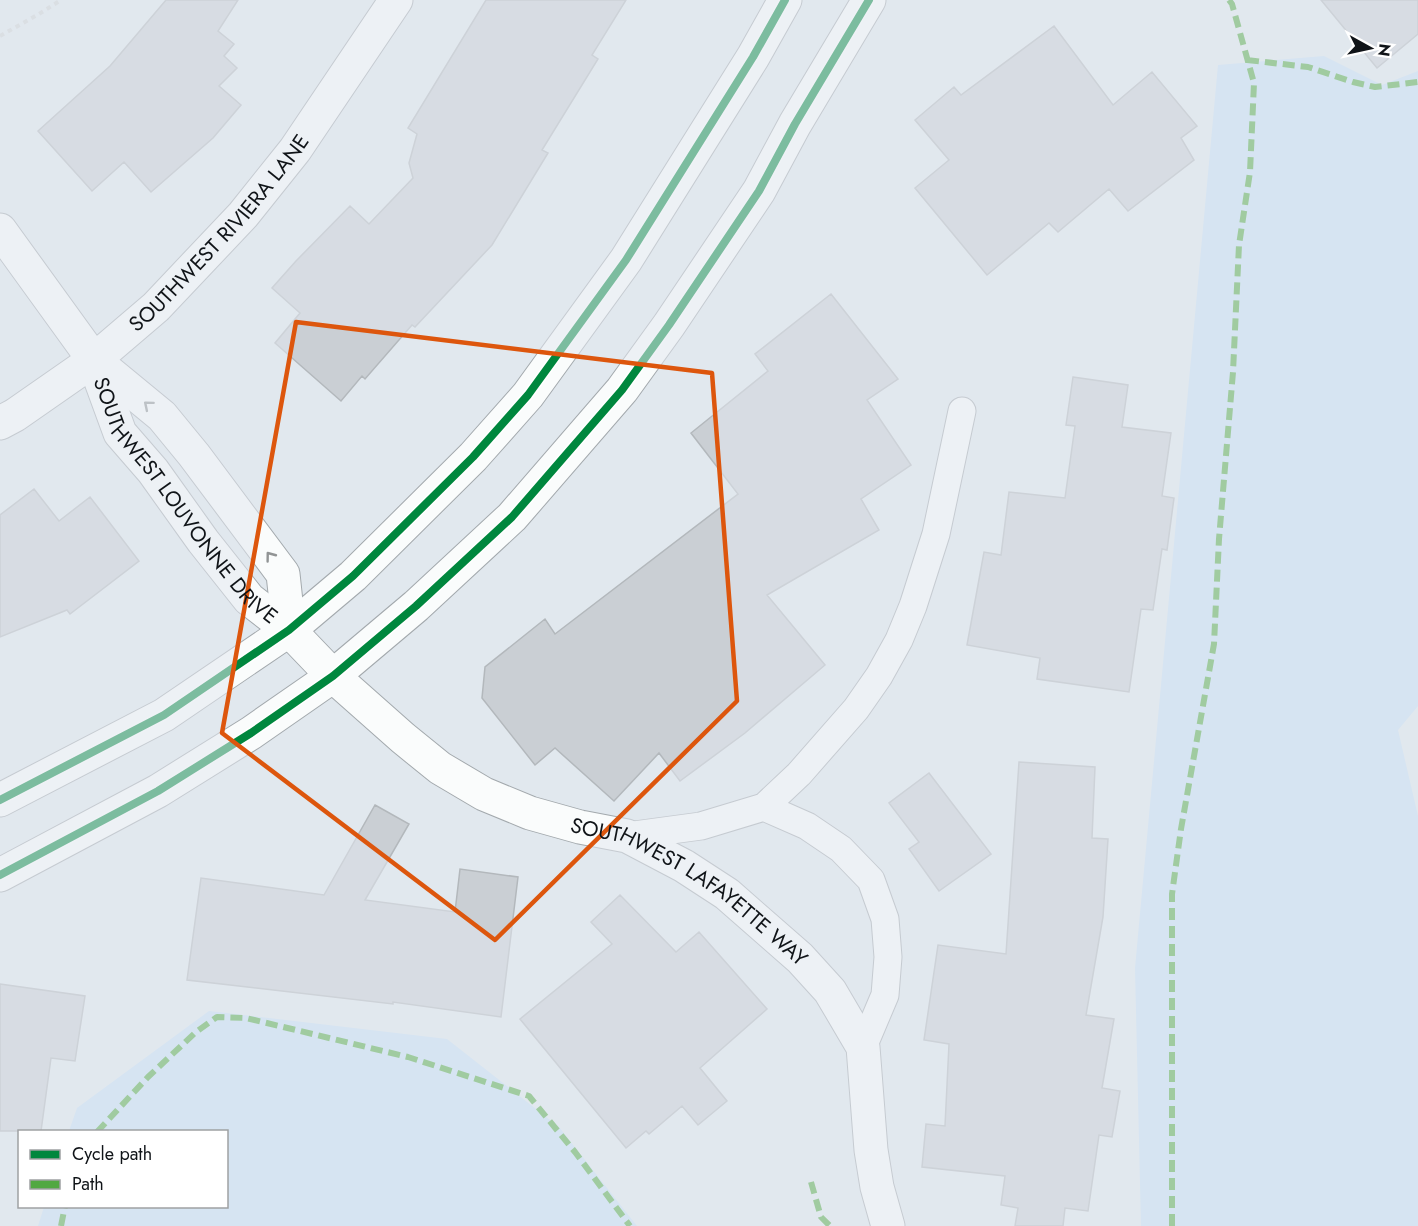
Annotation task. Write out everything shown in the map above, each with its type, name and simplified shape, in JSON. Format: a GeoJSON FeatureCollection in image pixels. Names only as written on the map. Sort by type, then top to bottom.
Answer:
{"type":"FeatureCollection","features":[{"type":"Feature","properties":{"kind":"street","name":"SOUTHWEST RIVIERA LANE"},"geometry":{"type":"LineString","coordinates":[[0,423],[94,360],[156,307],[243,215],[295,150],[396,0]]}},
{"type":"Feature","properties":{"kind":"street"},"geometry":{"type":"LineString","coordinates":[[0,800],[164,715],[289,630],[353,576],[474,457],[528,394],[626,260],[753,57],[785,0]]}},
{"type":"Feature","properties":{"kind":"street"},"geometry":{"type":"LineString","coordinates":[[0,875],[158,791],[251,733],[333,676],[416,606],[512,517],[622,390],[669,325],[759,191],[795,124],[869,0]]}},
{"type":"Feature","properties":{"kind":"street","name":"SOUTHWEST LOUVONNE DRIVE"},"geometry":{"type":"LineString","coordinates":[[0,230],[94,360],[162,416],[194,454],[283,574],[289,630]]}},
{"type":"Feature","properties":{"kind":"street","name":"SOUTHWEST LOUVONNE DRIVE"},"geometry":{"type":"LineString","coordinates":[[94,360],[120,434],[153,471],[203,541],[249,599],[289,630],[333,676]]}},
{"type":"Feature","properties":{"kind":"street","name":"SOUTHWEST LAFAYETTE WAY"},"geometry":{"type":"LineString","coordinates":[[333,676],[440,768],[484,794],[530,813],[580,827],[627,836],[684,866],[727,894],[800,958],[830,991],[863,1047],[871,1150],[877,1187],[888,1226]]}},
{"type":"Feature","properties":{"kind":"lane"},"geometry":{"type":"LineString","coordinates":[[627,836],[701,826],[764,807],[799,774],[856,709],[879,676],[899,640],[913,606],[936,534],[962,411]]}},
{"type":"Feature","properties":{"kind":"lane"},"geometry":{"type":"LineString","coordinates":[[764,807],[807,826],[841,849],[871,880],[885,919],[888,957],[885,995],[863,1047]]}},
{"type":"Feature","properties":{"kind":"path"},"geometry":{"type":"LineString","coordinates":[[0,36],[61,0]]}},
{"type":"Feature","properties":{"kind":"highlighted area"},"geometry":{"type":"Polygon","coordinates":[[[296,322],[712,373],[737,701],[495,940],[222,733],[296,322]]]}},
{"type":"Feature","properties":{"kind":"shaded area"},"geometry":{"type":"Polygon","coordinates":[[[1324,56],[1382,85],[1418,71],[1418,706],[1398,730],[1418,816],[1418,1226],[1141,1226],[1135,968],[1218,65],[1324,56]]]}},
{"type":"Feature","properties":{"kind":"shaded area"},"geometry":{"type":"Polygon","coordinates":[[[209,1011],[447,1039],[559,1127],[637,1226],[38,1226],[44,1208],[228,1208],[228,1130],[69,1130],[77,1108],[209,1011]]]}},
{"type":"Feature","properties":{"kind":"building"},"geometry":{"type":"Polygon","coordinates":[[[166,0],[238,0],[218,31],[234,44],[224,56],[237,68],[219,86],[241,105],[213,138],[151,192],[124,162],[92,191],[38,131],[110,66],[166,0]]]}},
{"type":"Feature","properties":{"kind":"building"},"geometry":{"type":"Polygon","coordinates":[[[486,0],[626,0],[592,55],[598,59],[542,150],[548,153],[492,245],[415,327],[412,325],[365,379],[362,376],[341,401],[275,343],[300,313],[272,288],[350,206],[369,224],[413,178],[409,163],[417,134],[408,128],[486,0]]]}},
{"type":"Feature","properties":{"kind":"building"},"geometry":{"type":"Polygon","coordinates":[[[1321,0],[1418,0],[1418,34],[1377,68],[1321,0]]]}},
{"type":"Feature","properties":{"kind":"building"},"geometry":{"type":"Polygon","coordinates":[[[1054,26],[1113,105],[1152,72],[1197,126],[1181,138],[1194,160],[1128,211],[1109,189],[1058,232],[1049,223],[987,275],[915,188],[949,160],[915,120],[954,87],[961,95],[1054,26]]]}},
{"type":"Feature","properties":{"kind":"building"},"geometry":{"type":"Polygon","coordinates":[[[831,294],[898,379],[867,400],[911,465],[861,499],[879,530],[767,595],[825,665],[745,733],[680,781],[659,753],[614,801],[555,748],[535,765],[482,698],[485,667],[545,619],[555,634],[738,494],[691,433],[768,371],[755,354],[831,294]]]}},
{"type":"Feature","properties":{"kind":"building"},"geometry":{"type":"Polygon","coordinates":[[[1073,377],[1128,385],[1122,427],[1171,433],[1162,496],[1174,498],[1167,550],[1162,549],[1153,610],[1141,609],[1129,692],[1037,679],[1040,658],[967,645],[984,552],[1001,555],[1009,492],[1065,498],[1075,426],[1066,425],[1073,377]]]}},
{"type":"Feature","properties":{"kind":"building"},"geometry":{"type":"Polygon","coordinates":[[[34,489],[59,521],[90,497],[139,561],[70,614],[67,610],[0,637],[0,515],[34,489]]]}},
{"type":"Feature","properties":{"kind":"building"},"geometry":{"type":"Polygon","coordinates":[[[1019,762],[1095,767],[1092,838],[1108,839],[1103,917],[1086,1015],[1114,1019],[1102,1088],[1120,1091],[1112,1137],[1099,1135],[1088,1211],[1065,1208],[1063,1226],[1015,1226],[1018,1208],[1001,1205],[1005,1176],[922,1167],[926,1124],[945,1126],[949,1044],[924,1040],[938,945],[1006,954],[1019,762]]]}},
{"type":"Feature","properties":{"kind":"building"},"geometry":{"type":"Polygon","coordinates":[[[929,773],[991,854],[939,891],[909,849],[919,842],[889,803],[929,773]]]}},
{"type":"Feature","properties":{"kind":"building"},"geometry":{"type":"Polygon","coordinates":[[[375,805],[409,824],[365,900],[455,912],[460,869],[518,877],[501,1017],[393,1002],[393,1004],[187,980],[201,878],[324,895],[375,805]]]}},
{"type":"Feature","properties":{"kind":"building"},"geometry":{"type":"Polygon","coordinates":[[[620,895],[676,952],[699,932],[767,1009],[700,1068],[727,1101],[698,1125],[682,1106],[649,1134],[646,1131],[626,1148],[520,1019],[612,944],[591,922],[620,895]]]}},
{"type":"Feature","properties":{"kind":"building"},"geometry":{"type":"Polygon","coordinates":[[[0,984],[85,996],[75,1061],[51,1058],[41,1130],[0,1131],[0,984]]]}},
{"type":"Feature","properties":{"kind":"marked path"},"geometry":{"type":"LineString","coordinates":[[1172,1226],[1172,894],[1181,829],[1214,644],[1219,539],[1233,372],[1239,245],[1250,172],[1254,83],[1229,0]]}},
{"type":"Feature","properties":{"kind":"marked path"},"geometry":{"type":"LineString","coordinates":[[1247,60],[1308,67],[1375,87],[1418,82]]}},
{"type":"Feature","properties":{"kind":"marked path"},"geometry":{"type":"LineString","coordinates":[[99,1130],[148,1077],[196,1032],[217,1017],[246,1018],[408,1057],[529,1096],[575,1152],[630,1226]]}},
{"type":"Feature","properties":{"kind":"marked path"},"geometry":{"type":"LineString","coordinates":[[811,1182],[821,1217],[830,1226]]}},
{"type":"Feature","properties":{"kind":"marked path"},"geometry":{"type":"LineString","coordinates":[[61,1226],[65,1208]]}},
{"type":"Feature","properties":{"kind":"cycle path"},"geometry":{"type":"LineString","coordinates":[[0,800],[164,715],[289,630],[353,576],[473,457],[528,395],[626,260],[753,57],[785,0]]}},
{"type":"Feature","properties":{"kind":"cycle path"},"geometry":{"type":"LineString","coordinates":[[0,875],[158,791],[251,733],[333,676],[416,606],[512,517],[622,390],[669,325],[759,191],[795,124],[869,0]]}}]}
